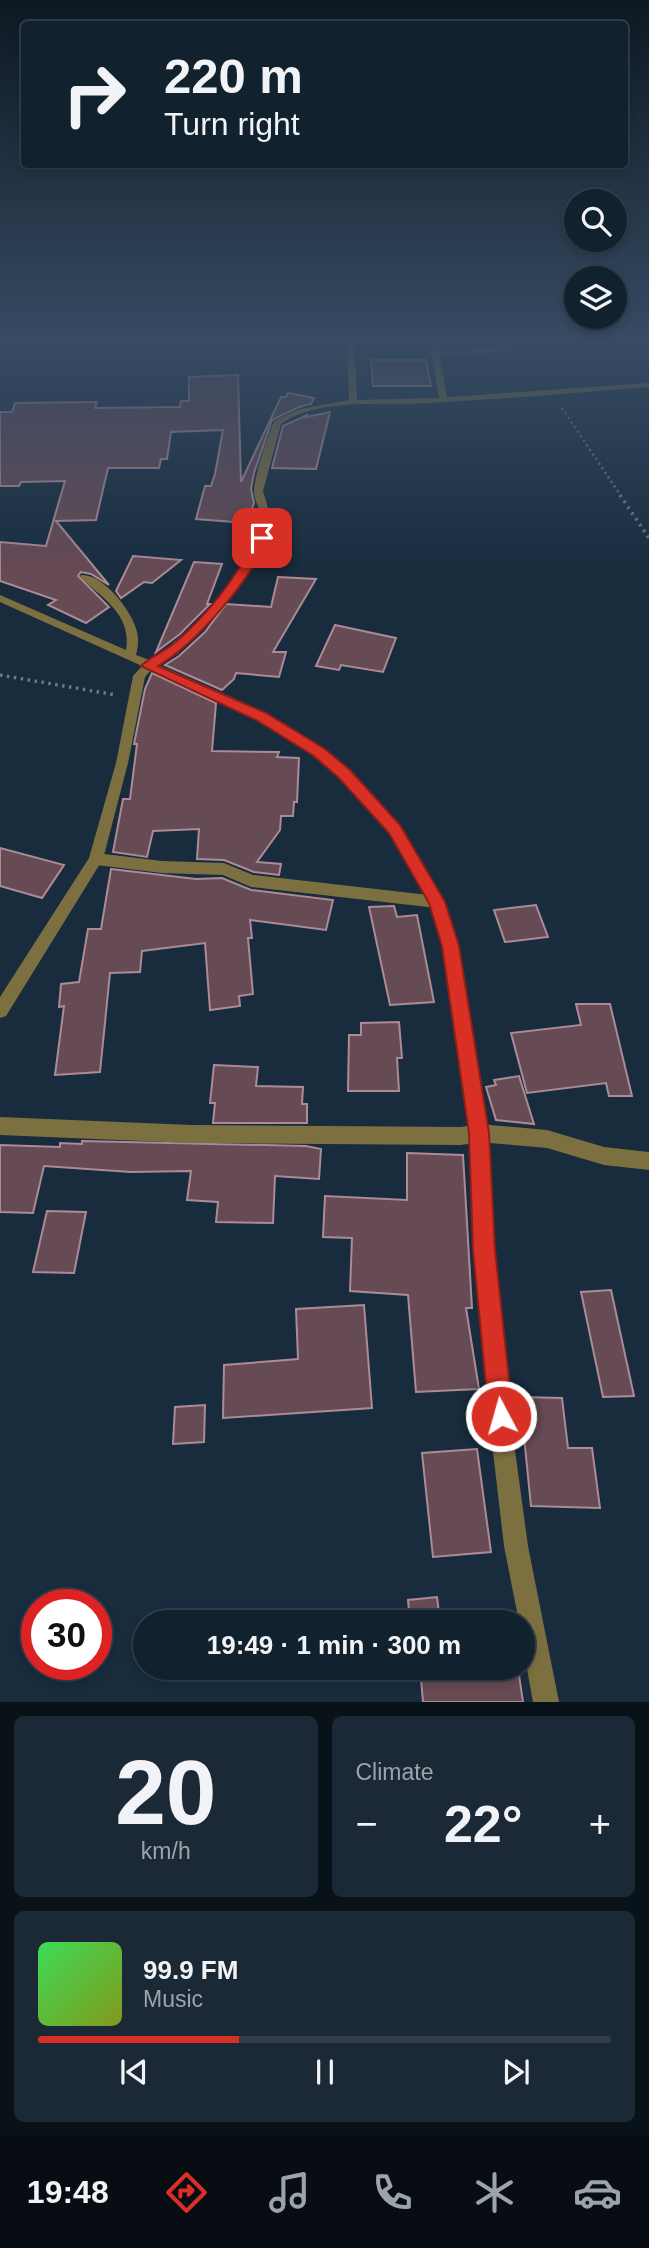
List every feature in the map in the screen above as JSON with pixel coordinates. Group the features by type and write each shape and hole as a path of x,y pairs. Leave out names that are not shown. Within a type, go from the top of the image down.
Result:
{"street":[{"path":"0,1011 96,859 122,764 139,676 148,666 173,651 199,628 256,554 267,522 258,491 277,423 282,418"},
{"path":"85,577 105,588 132,628 135,644 130,658"},
{"path":"0,598 261,716 320,753 344,774 395,829 437,902 450,946 479,1133 484,1250 503,1443 516,1546 546,1702"},
{"path":"96,859 162,867 224,869 251,881 437,902"},
{"path":"0,1126 191,1134 461,1136 479,1133 547,1139 604,1156 649,1161"}],"path":[{"path":"569,418 649,538"},
{"path":"0,675 134,697"}],"building":[{"path":"0,418 239,418 241,482 271,418 275,418 272,420 254,473 251,489 254,503 247,523 196,519 205,486 211,486 215,474 223,430 171,432 167,459 161,459 159,468 108,468 96,520 56,521 109,585 91,574 81,572 78,576 109,607 86,623 48,605 56,600 0,581 0,542 46,546 65,481 21,482 19,486 0,486"},
{"path":"300,418 328,418 316,469 272,468 283,426"},
{"path":"133,556 181,560 152,583 144,582 121,598 116,591"},
{"path":"194,562 222,564 207,604 210,604 180,634 156,652"},
{"path":"278,577 316,579 273,652 286,652 279,677 236,673 234,679 222,690 165,665 205,632 226,604 271,607"},
{"path":"335,625 396,638 383,672 341,665 339,670 316,666"},
{"path":"152,673 216,703 212,751 279,752 277,757 299,758 297,802 294,802 293,816 281,816 280,830 257,862 281,864 279,875 254,872 224,860 197,859 199,829 153,831 147,857 113,852 123,799 130,799 137,744 134,744 145,689"},
{"path":"0,848 64,865 42,898 0,886"},
{"path":"111,869 196,879 222,878 251,890 333,900 326,930 250,920 252,938 248,938 253,994 239,996 240,1006 210,1010 205,943 142,951 140,972 110,973 100,1072 55,1075 64,1006 59,1007 61,984 79,982 88,929 101,929"},
{"path":"536,905 548,937 505,942 494,910"},
{"path":"394,906 397,917 417,915 434,1002 390,1005 369,907"},
{"path":"576,1004 610,1004 632,1096 609,1096 606,1083 527,1093 511,1033 581,1025"},
{"path":"399,1022 402,1058 397,1058 399,1091 348,1091 349,1035 361,1035 361,1023"},
{"path":"214,1065 258,1067 256,1086 303,1087 302,1104 307,1104 307,1123 213,1123 215,1103 210,1103"},
{"path":"519,1076 534,1124 496,1120 486,1087 496,1085 494,1080"},
{"path":"82,1141 306,1146 321,1149 319,1179 275,1176 273,1223 216,1222 218,1202 187,1200 191,1171 131,1172 44,1166 33,1213 0,1212 0,1145 60,1147 60,1143 82,1144"},
{"path":"407,1153 463,1155 472,1308 466,1308 479,1389 416,1392 408,1295 350,1291 352,1238 323,1237 325,1196 407,1200"},
{"path":"47,1211 86,1212 74,1273 33,1272"},
{"path":"611,1290 634,1396 603,1397 581,1292"},
{"path":"364,1305 372,1408 223,1418 224,1365 298,1359 296,1309"},
{"path":"520,1397 562,1398 568,1448 592,1448 600,1508 531,1506"},
{"path":"205,1405 204,1442 173,1444 175,1407"},
{"path":"477,1449 491,1552 433,1557 422,1453"},
{"path":"437,1597 439,1610 409,1610 408,1600"},
{"path":"421,1680 520,1680 523,1702 423,1702"}],"route":[{"path":"262,538 256,554 199,628 173,651 148,666 261,716 320,753 372,802 395,829 437,902 450,946 479,1133 484,1250 501,1416"}]}
